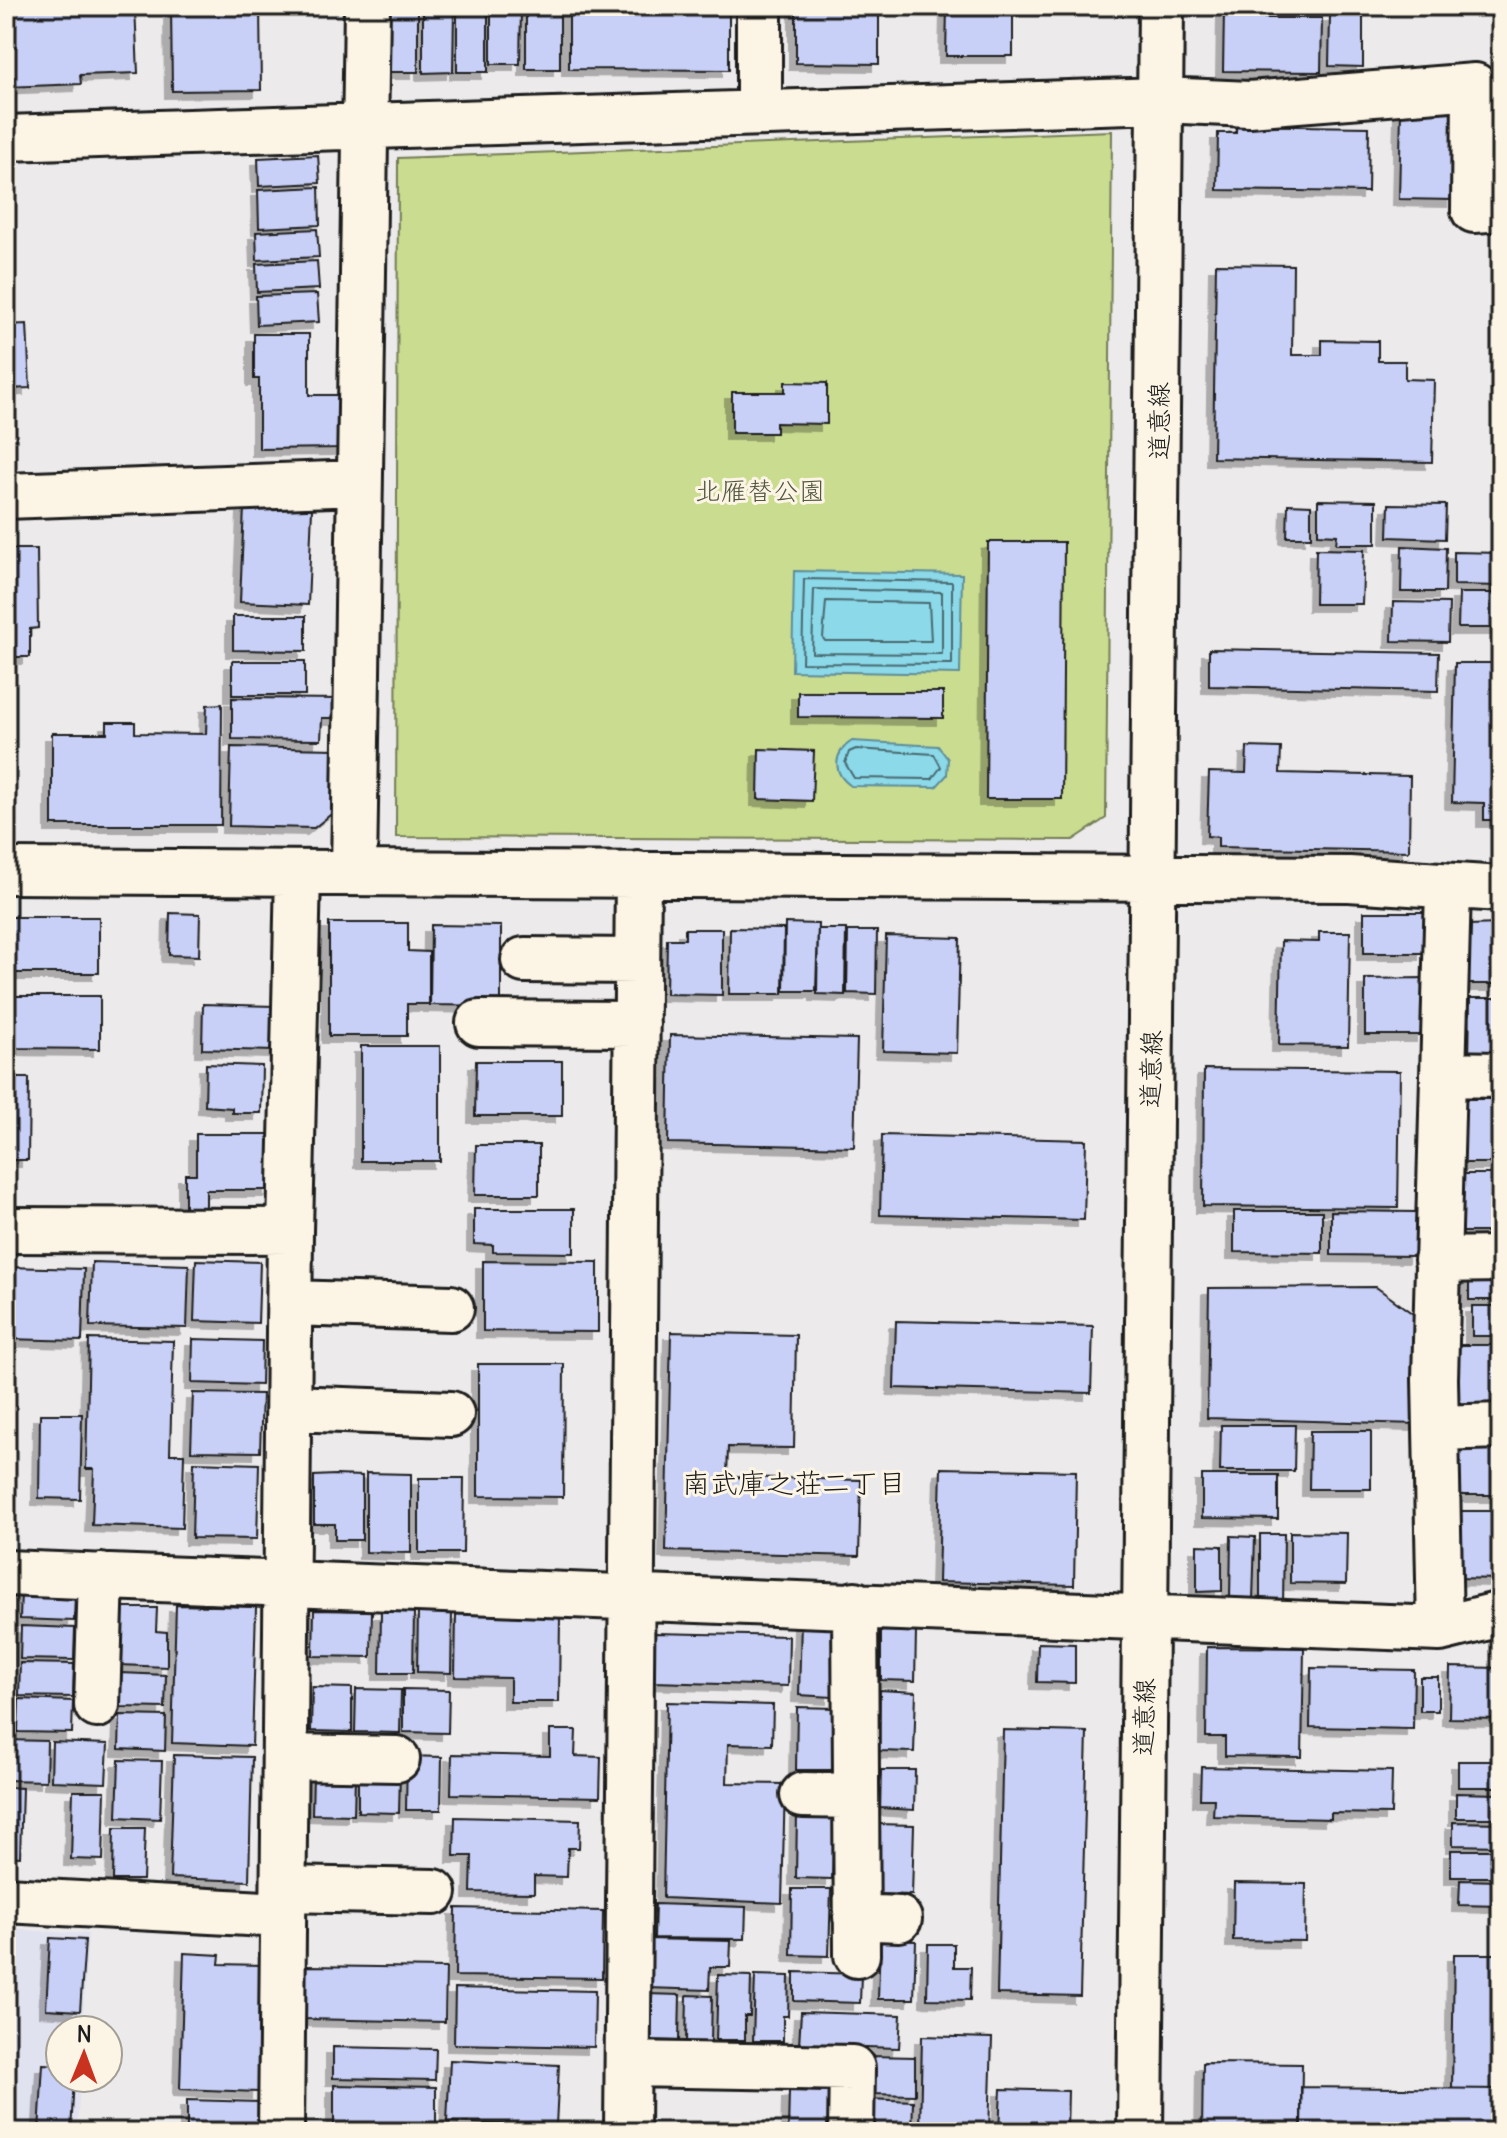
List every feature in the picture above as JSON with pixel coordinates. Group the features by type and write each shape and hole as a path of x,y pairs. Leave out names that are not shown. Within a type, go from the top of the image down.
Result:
{"street":[{"path":"354,873 367,6"},
{"path":"759,6 759,113"},
{"name":"道意線","path":"1140,2132 1161,6"},
{"path":"6,138 1161,100 1249,104 1475,86 1474,210 1501,208"},
{"path":"6,496 359,483"},
{"path":"6,871 1349,879 1448,888 1501,889"},
{"path":"281,2132 289,1584 290,1231 298,873"},
{"path":"627,2132 638,874"},
{"path":"1440,1629 1435,1379 1448,888"},
{"path":"524,960 637,961"},
{"path":"479,1023 637,1024"},
{"path":"1443,1074 1501,1075"},
{"path":"6,1230 290,1231"},
{"path":"1437,1260 1501,1259"},
{"path":"290,1303 451,1308"},
{"path":"290,1408 451,1414"},
{"path":"1438,1428 1501,1426"},
{"path":"6,1573 1145,1614 1440,1629 1501,1614"},
{"path":"97,1705 101,1576"},
{"path":"855,1604 856,1796 871,1931"},
{"path":"286,1757 397,1759"},
{"path":"803,1795 856,1796"},
{"path":"6,1900 284,1902 434,1892"},
{"path":"628,2064 852,2068 851,2132"}],"shaded area":[{"path":"6,1929 88,1934 83,2014 44,2014 44,2094 79,2094 77,2132 6,2132"}],"green space":[{"name":"北雁替公園","path":"1112,131 1106,818 1073,840 396,837 398,158"}],"water":[{"path":"794,571 962,574 960,674 792,671"},
{"path":"852,741 938,746 948,759 947,775 936,787 851,786 840,775 837,763 841,751"}],"building":[{"path":"6,6 135,6 138,73 80,75 81,84 6,87"},
{"path":"171,6 260,6 261,90 172,91"},
{"path":"796,6 879,6 879,64 796,63"},
{"path":"947,6 978,6 978,14 1013,14 1013,56 946,56"},
{"path":"569,7 729,8 729,70 569,69"},
{"path":"526,8 560,8 560,69 526,69"},
{"path":"388,9 418,9 418,72 387,72"},
{"path":"423,9 454,10 453,72 423,73"},
{"path":"457,9 488,9 488,72 457,72"},
{"path":"491,9 521,9 520,64 491,64"},
{"path":"1224,10 1265,10 1265,18 1322,18 1321,72 1223,71"},
{"path":"1330,15 1363,15 1363,67 1329,66"},
{"path":"1401,111 1455,112 1454,200 1399,199"},
{"path":"1236,125 1369,127 1368,192 1217,190 1218,133 1236,133"},
{"path":"318,155 320,183 259,186 258,158"},
{"path":"319,187 320,225 259,228 258,190"},
{"path":"317,229 319,257 257,260 256,232"},
{"path":"317,261 319,289 257,292 256,264"},
{"path":"1216,264 1293,265 1292,355 1322,355 1322,340 1378,341 1378,361 1405,361 1405,379 1434,380 1432,462 1213,458"},
{"path":"317,294 319,322 257,325 256,296"},
{"path":"27,324 30,388 6,389 6,325"},
{"path":"254,334 309,334 309,395 341,395 342,448 259,449 259,379 254,379"},
{"path":"785,382 827,383 827,424 776,423 776,433 732,433 732,392 785,392"},
{"path":"1318,500 1376,501 1376,544 1336,544 1337,535 1318,534"},
{"path":"1288,504 1311,505 1311,537 1287,537"},
{"path":"1389,504 1446,505 1445,539 1388,537"},
{"path":"244,507 312,509 308,605 240,602"},
{"path":"988,542 1064,542 1062,799 986,799"},
{"path":"1402,546 1446,548 1445,592 1401,592"},
{"path":"6,549 37,549 38,628 30,629 30,657 6,657"},
{"path":"1316,549 1364,550 1362,604 1315,604"},
{"path":"1454,552 1501,553 1501,586 1454,585"},
{"path":"1459,593 1501,593 1501,628 1458,628"},
{"path":"1393,602 1449,603 1448,642 1392,641"},
{"path":"233,616 306,616 306,651 233,650"},
{"path":"1209,649 1439,653 1438,691 1209,686"},
{"path":"232,661 305,661 305,695 232,695"},
{"path":"1455,663 1500,663 1497,820 1484,820 1484,803 1452,802"},
{"path":"798,692 943,692 943,718 798,717"},
{"path":"232,698 340,699 339,718 322,718 321,740 232,739"},
{"path":"222,704 221,825 52,825 52,733 107,733 107,722 135,722 135,733 206,734 207,705"},
{"path":"231,747 336,749 335,811 314,828 229,826"},
{"path":"1247,747 1281,748 1280,773 1410,776 1409,851 1218,847 1218,837 1207,836 1209,772 1246,773"},
{"path":"759,749 814,751 812,801 758,799"},
{"path":"1364,912 1425,912 1425,953 1364,953"},
{"path":"170,913 200,914 199,956 169,955"},
{"path":"6,917 99,917 99,973 6,973"},
{"path":"329,923 408,923 408,951 429,952 429,1004 407,1004 407,1036 329,1036"},
{"path":"785,923 818,924 816,991 784,991"},
{"path":"1499,924 1499,984 1467,984 1468,925"},
{"path":"431,925 501,926 501,1006 430,1005"},
{"path":"730,928 784,929 783,994 729,994"},
{"path":"685,929 722,929 722,995 666,994 667,939 685,939"},
{"path":"818,929 846,929 845,995 817,994"},
{"path":"848,931 877,931 876,994 847,993"},
{"path":"1319,932 1350,932 1348,1046 1279,1045 1281,941 1319,942"},
{"path":"886,936 960,938 957,1053 883,1051"},
{"path":"1423,978 1423,1035 1365,1035 1365,979"},
{"path":"6,996 100,996 100,1049 6,1048"},
{"path":"1470,998 1499,998 1498,1066 1469,1065"},
{"path":"203,1004 275,1006 275,1051 202,1049"},
{"path":"670,1035 857,1039 854,1147 668,1143"},
{"path":"361,1046 440,1046 440,1161 361,1161"},
{"path":"476,1061 562,1061 562,1116 475,1116"},
{"path":"206,1064 262,1066 261,1113 232,1113 232,1108 205,1106"},
{"path":"1204,1069 1400,1071 1398,1208 1203,1206"},
{"path":"6,1078 29,1078 28,1160 6,1160"},
{"path":"1462,1099 1501,1099 1501,1163 1462,1163"},
{"path":"196,1134 270,1134 270,1190 206,1190 206,1208 185,1207 185,1174 196,1174"},
{"path":"882,1135 1086,1140 1084,1220 880,1215"},
{"path":"476,1145 539,1145 539,1195 475,1195"},
{"path":"1457,1174 1501,1174 1501,1232 1458,1232"},
{"path":"474,1209 574,1209 574,1253 493,1252 493,1245 474,1244"},
{"path":"1234,1211 1322,1211 1322,1253 1234,1252"},
{"path":"1331,1211 1416,1212 1415,1256 1331,1255"},
{"path":"196,1260 260,1262 258,1323 194,1321"},
{"path":"483,1261 598,1262 598,1332 483,1331"},
{"path":"92,1262 189,1265 187,1328 90,1326"},
{"path":"6,1267 84,1269 82,1341 6,1339"},
{"path":"1469,1270 1501,1271 1501,1300 1469,1300"},
{"path":"1376,1287 1420,1319 1417,1424 1207,1418 1209,1288"},
{"path":"1472,1306 1501,1306 1501,1336 1472,1336"},
{"path":"896,1321 1093,1326 1091,1393 894,1388"},
{"path":"671,1332 796,1335 794,1448 728,1447 727,1477 861,1480 859,1556 666,1551"},
{"path":"89,1339 173,1341 170,1454 184,1454 182,1528 92,1525 94,1469 86,1469"},
{"path":"193,1339 262,1341 261,1385 192,1383"},
{"path":"1456,1345 1501,1345 1501,1409 1455,1409"},
{"path":"478,1364 564,1364 563,1497 478,1496"},
{"path":"193,1393 262,1394 260,1452 191,1451"},
{"path":"40,1414 82,1414 80,1499 39,1498"},
{"path":"1221,1425 1295,1425 1294,1471 1220,1471"},
{"path":"1310,1431 1371,1431 1371,1489 1309,1489"},
{"path":"1452,1438 1501,1439 1501,1495 1452,1495"},
{"path":"194,1462 259,1464 257,1539 192,1538"},
{"path":"941,1468 1076,1471 1074,1585 938,1582"},
{"path":"366,1473 411,1474 411,1553 366,1552"},
{"path":"1202,1475 1278,1475 1278,1519 1202,1518"},
{"path":"314,1476 362,1476 362,1540 335,1540 335,1524 314,1524"},
{"path":"419,1478 464,1478 463,1553 419,1553"},
{"path":"1454,1511 1501,1511 1501,1579 1454,1578"},
{"path":"1290,1532 1347,1533 1346,1584 1290,1583"},
{"path":"1260,1534 1284,1534 1283,1606 1260,1605"},
{"path":"1231,1536 1255,1537 1253,1600 1230,1600"},
{"path":"1197,1545 1222,1546 1222,1591 1197,1592"},
{"path":"21,1592 75,1594 74,1621 20,1619"},
{"path":"176,1605 256,1607 252,1746 172,1743"},
{"path":"122,1608 157,1608 156,1631 167,1632 167,1667 120,1665"},
{"path":"314,1610 372,1611 371,1657 313,1656"},
{"path":"418,1611 452,1612 451,1673 417,1672"},
{"path":"381,1612 414,1612 413,1673 380,1673"},
{"path":"456,1614 560,1615 559,1702 510,1702 510,1678 455,1677"},
{"path":"801,1621 835,1622 833,1697 799,1695"},
{"path":"21,1626 75,1628 74,1660 20,1659"},
{"path":"881,1631 916,1632 915,1681 881,1680"},
{"path":"654,1633 789,1636 788,1686 653,1682"},
{"path":"1038,1643 1075,1644 1075,1683 1037,1682"},
{"path":"1207,1647 1304,1648 1302,1757 1225,1756 1225,1737 1206,1737"},
{"path":"20,1663 74,1664 73,1697 19,1696"},
{"path":"1450,1667 1501,1668 1501,1719 1449,1718"},
{"path":"1311,1668 1414,1670 1413,1729 1310,1727"},
{"path":"121,1673 166,1675 165,1708 120,1707"},
{"path":"1420,1677 1438,1677 1438,1711 1420,1711"},
{"path":"312,1687 352,1688 352,1732 311,1731"},
{"path":"356,1689 401,1690 400,1733 355,1732"},
{"path":"403,1689 449,1690 448,1733 403,1732"},
{"path":"880,1690 916,1692 914,1752 879,1751"},
{"path":"19,1699 73,1701 72,1733 18,1732"},
{"path":"667,1702 773,1705 772,1745 728,1744 727,1783 785,1784 782,1903 663,1898"},
{"path":"797,1707 836,1708 834,1770 796,1770"},
{"path":"120,1715 166,1716 165,1751 119,1749"},
{"path":"550,1730 576,1730 575,1756 601,1757 600,1797 451,1794 452,1754 550,1756"},
{"path":"1003,1730 1087,1732 1080,1996 997,1994"},
{"path":"6,1740 47,1741 46,1781 6,1780"},
{"path":"52,1742 108,1744 106,1783 51,1781"},
{"path":"174,1755 252,1757 249,1881 170,1878"},
{"path":"407,1756 442,1757 441,1810 406,1810"},
{"path":"119,1760 162,1761 160,1819 117,1817"},
{"path":"1458,1761 1501,1761 1501,1787 1458,1787"},
{"path":"1201,1767 1392,1771 1391,1814 1331,1813 1331,1819 1213,1816 1214,1799 1200,1799"},
{"path":"881,1770 915,1770 914,1810 880,1808"},
{"path":"358,1773 400,1773 399,1813 358,1812"},
{"path":"313,1774 355,1775 354,1815 312,1814"},
{"path":"6,1787 22,1788 20,1857 6,1856"},
{"path":"73,1791 105,1791 103,1860 71,1859"},
{"path":"1456,1793 1500,1794 1500,1818 1456,1818"},
{"path":"797,1812 834,1813 832,1879 796,1878"},
{"path":"455,1817 580,1820 579,1848 568,1848 567,1877 534,1876 534,1893 471,1892 472,1856 454,1856"},
{"path":"1453,1822 1501,1823 1501,1846 1453,1845"},
{"path":"877,1824 914,1825 912,1895 876,1894"},
{"path":"114,1828 145,1828 143,1880 113,1880"},
{"path":"1451,1850 1496,1850 1495,1877 1451,1877"},
{"path":"1460,1880 1501,1881 1501,1906 1459,1905"},
{"path":"1234,1883 1306,1884 1305,1941 1233,1940"},
{"path":"792,1889 831,1889 829,1956 791,1955"},
{"path":"655,1904 746,1907 745,1939 654,1938"},
{"path":"456,1908 603,1911 602,1978 455,1976"},
{"path":"50,1938 85,1940 80,2011 46,2009"},
{"path":"648,1939 731,1941 730,1967 710,1967 709,1990 647,1988"},
{"path":"880,1940 916,1941 914,1999 878,1999"},
{"path":"928,1944 954,1944 954,1967 971,1967 970,2000 927,1999"},
{"path":"184,1953 220,1955 219,1964 262,1965 258,2092 180,2089"},
{"path":"1454,1954 1501,1954 1501,2089 1452,2089"},
{"path":"306,1966 446,1968 445,2022 305,2019"},
{"path":"794,1972 861,1974 860,2003 794,2001"},
{"path":"718,1975 751,1976 750,2016 745,2016 745,2040 716,2040"},
{"path":"755,1975 789,1976 788,2016 783,2016 783,2041 753,2041"},
{"path":"455,1988 595,1991 594,2047 454,2044"},
{"path":"648,1994 680,1995 679,2041 647,2040"},
{"path":"687,1995 712,1996 711,2042 686,2042"},
{"path":"801,2012 901,2015 899,2048 799,2045"},
{"path":"922,2036 992,2038 989,2132 920,2132"},
{"path":"333,2047 436,2049 435,2080 333,2078"},
{"path":"870,2056 915,2057 915,2095 869,2094"},
{"path":"450,2060 559,2065 556,2126 447,2122"},
{"path":"1203,2063 1302,2064 1301,2132 1202,2132"},
{"path":"44,2064 44,2094 73,2094 71,2132 39,2132"},
{"path":"334,2085 436,2087 436,2132 334,2132"},
{"path":"1301,2087 1501,2089 1501,2132 1301,2132"},
{"path":"1001,2089 1068,2091 1067,2132 999,2132"},
{"path":"789,2091 832,2092 832,2132 788,2132"},
{"path":"868,2099 913,2101 912,2132 867,2132"},
{"path":"187,2100 259,2102 259,2131 187,2129"}],"district":[{"name":"南武庫之荘二丁目","path":"794,1483"}]}
